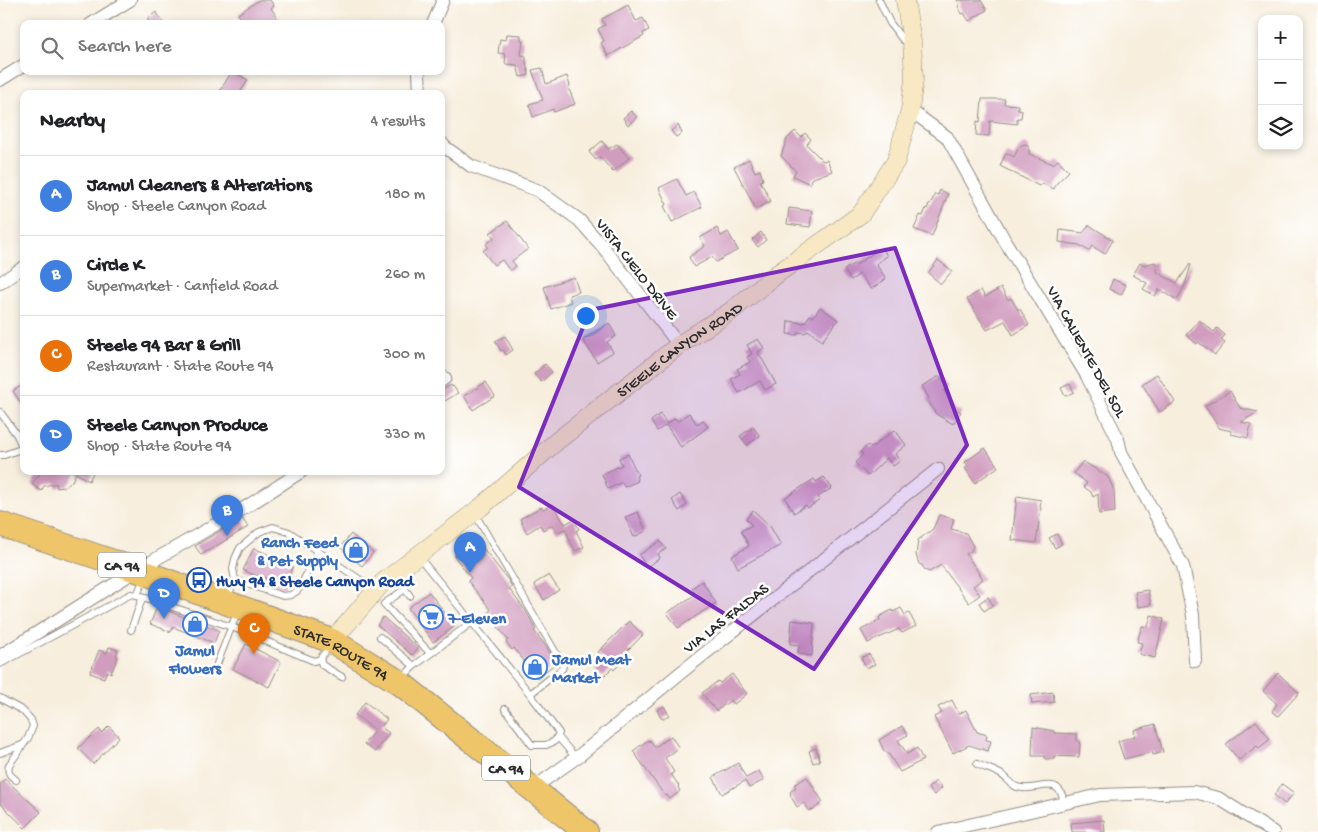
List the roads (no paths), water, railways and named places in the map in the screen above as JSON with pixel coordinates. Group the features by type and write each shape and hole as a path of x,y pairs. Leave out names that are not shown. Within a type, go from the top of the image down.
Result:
{"highway":[{"name":"STATE ROUTE 94","path":"0,524 141,584 232,612 326,650 406,674 532,789 586,832"}],"street":[{"path":"97,20 129,0"},
{"path":"435,20 443,0"},
{"name":"STEELE CANYON ROAD","path":"326,650 383,582 474,513 557,441 678,345 731,311 777,274 860,214 896,161 910,110 914,79 912,41 905,0"},
{"path":"0,80 20,68"},
{"path":"419,75 420,90"},
{"name":"VIA CALIENTE DEL SOL","path":"910,110 947,137 1005,241 1086,376 1118,439 1121,452 1183,566 1193,616 1195,661"},
{"name":"VISTA CIELO DRIVE","path":"445,147 471,166 537,190 579,220 603,246 678,345"},
{"path":"0,283 20,270"},
{"name":"VIA LAS FALDAS","path":"532,789 576,758 679,674 938,470"},
{"path":"0,656 141,584 246,507 296,475"},
{"path":"938,832 1100,795 1194,792 1218,798 1273,832"}],"lane":[{"path":"879,0 890,22 903,40 912,41"},
{"path":"0,412 20,442"},
{"path":"0,454 4,455 20,449"},
{"path":"474,513 562,661 562,669 530,694"},
{"path":"215,669 232,612 235,580 232,569 234,560 240,548 259,532 273,527 289,532 376,591"},
{"path":"235,580 283,596 291,595 301,585 318,552"},
{"path":"418,556 530,694 558,733 558,737 576,758"},
{"path":"131,630 141,584"},
{"path":"0,664 131,594 141,584"},
{"path":"410,596 405,588 384,604 430,653"},
{"path":"380,637 406,674 430,653 472,622"},
{"path":"326,650 322,665 342,677"},
{"path":"0,698 23,710 33,726 28,738 9,765 8,774 16,780"},
{"path":"505,709 532,745 546,745 555,741 558,737"},
{"path":"0,753 23,745"},
{"path":"977,764 1002,775 1015,786 1024,789 1050,785 1056,787 1062,793 1064,803"}],"place":[{"name":"Circle K","path":"227,536"},
{"name":"Ranch Feed & Pet Supply","path":"356,550"},
{"name":"Jamul Cleaners & Alterations","path":"470,573"},
{"name":"Hwy 94 & Steele Canyon Road","path":"199,580"},
{"name":"7-Eleven","path":"431,617"},
{"name":"Steele Canyon Produce","path":"164,619"},
{"name":"Jamul Flowers","path":"195,624"},
{"name":"Steele 94 Bar & Grill","path":"254,654"},
{"name":"Jamul Meat Market","path":"535,667"}]}
